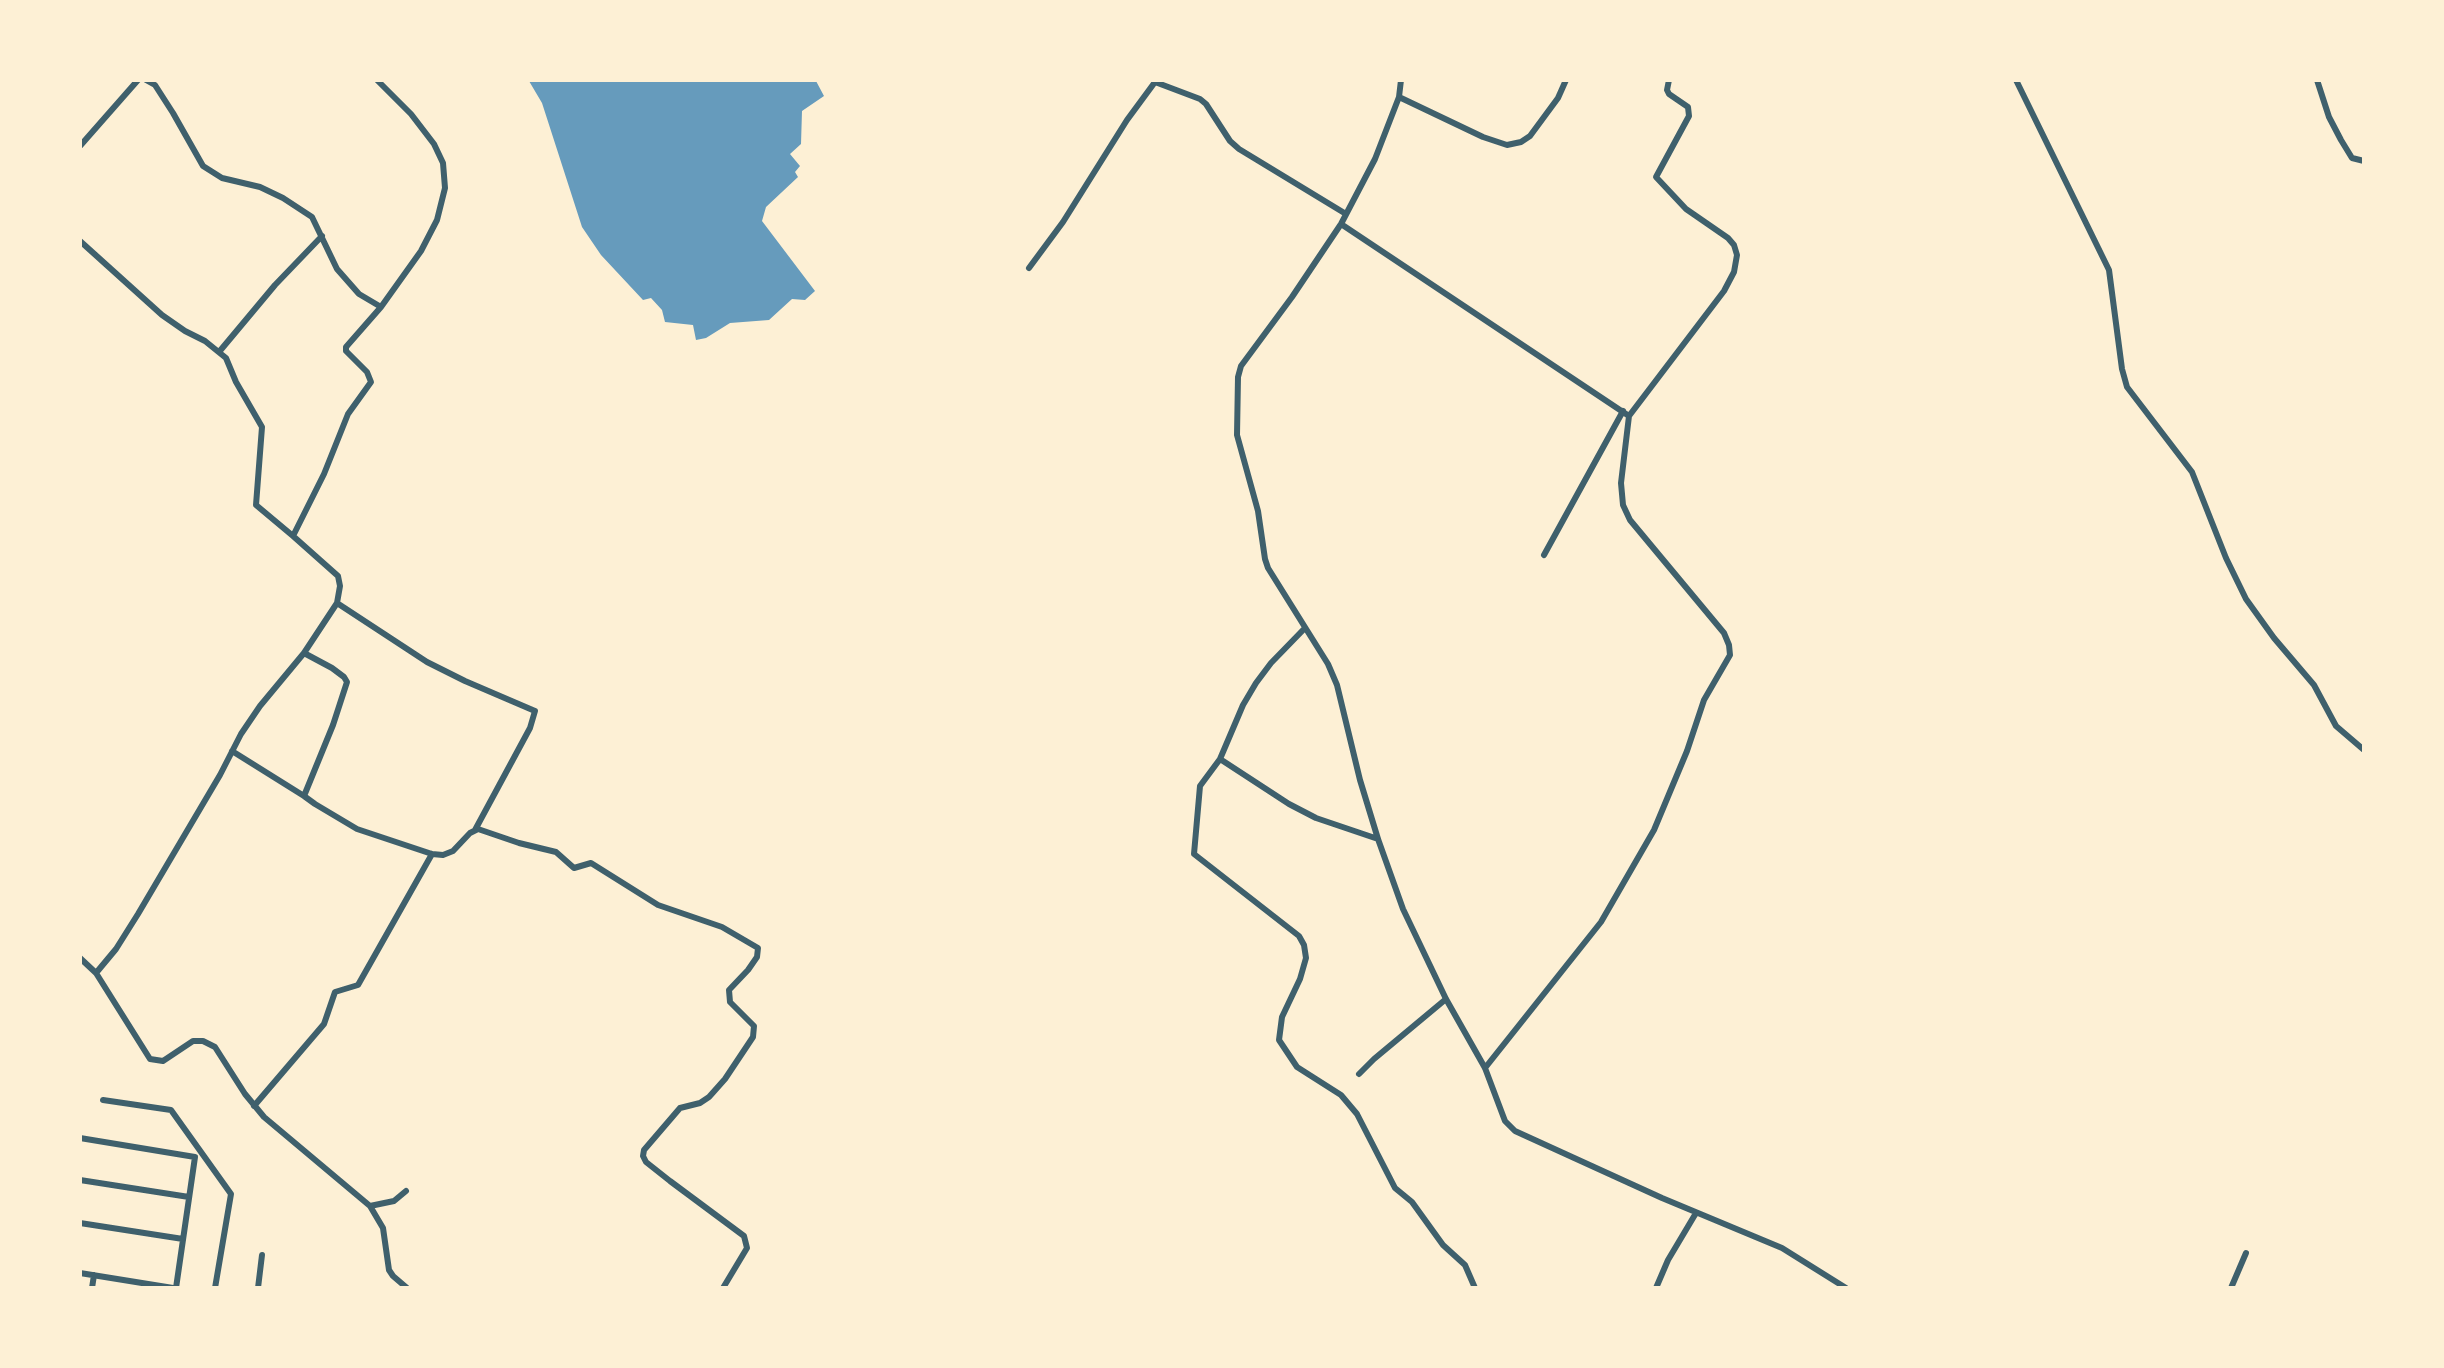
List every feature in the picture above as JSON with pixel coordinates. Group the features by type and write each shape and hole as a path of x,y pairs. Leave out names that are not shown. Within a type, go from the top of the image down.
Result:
{"street":[{"path":"80,146 138,80"},
{"path":"146,80 155,85 203,166 222,178 260,187 284,198 312,217 337,269 365,299 381,307"},
{"path":"293,536 324,474 348,414 371,382 367,372 346,351 346,347 381,307 421,251 437,220 445,188 440,154 434,144 411,114 377,80"},
{"path":"1402,80 1399,97 1375,159 1341,224 1241,366 1238,377 1237,435 1258,511 1265,559 1328,664 1337,685 1360,780 1403,909 1446,999 1485,1068 1505,1121 1515,1131 1696,1213 1782,1248 1846,1287"},
{"path":"1399,97 1483,137 1507,145 1521,142 1530,136 1558,98 1566,80"},
{"path":"1545,555 1626,413 1724,291 1734,272 1737,255 1734,245 1686,209 1656,177 1689,116 1688,107 1669,94 1669,80"},
{"path":"2017,80 2109,270 2119,330 2122,369 2127,387 2192,472 2226,558 2246,600 2314,685 2336,726 2364,750"},
{"path":"2317,80 2329,117 2341,140 2352,158 2364,161"},
{"path":"1029,268 1063,222 1154,81 1199,99 1206,104 1230,141 1239,149 1346,214"},
{"path":"1341,224 1626,413"},
{"path":"219,352 275,285 322,236"},
{"path":"80,241 162,315 226,359 262,427 256,505 338,576 340,586 337,603 304,653 260,706 138,914 116,949 96,972"},
{"path":"1485,1068 1607,911 1658,821 1687,751 1704,700 1730,655 1724,633 1630,520 1623,505 1621,483 1626,413"},
{"path":"232,751 357,829 432,854 443,855 453,851 475,830 530,728 535,711 427,662 337,603"},
{"path":"1305,628 1271,663 1256,683 1242,705 1220,759 1200,786 1195,854 1299,936 1306,958 1300,979 1282,1017 1279,1040 1297,1067 1341,1095 1357,1114 1395,1188 1412,1202 1443,1245 1465,1265 1475,1287"},
{"path":"304,653 332,668 347,682 304,796"},
{"path":"1220,759 1289,804 1316,818 1378,839"},
{"path":"475,830 556,852 574,868 591,863 659,905 722,927 758,947 757,957 729,990 730,1002 754,1026 753,1037 725,1079 709,1097 700,1103 680,1108 644,1150 643,1156 646,1162 744,1236 747,1248 723,1287"},
{"path":"254,1106 324,1024 335,992 358,985 432,854"},
{"path":"80,958 96,972 150,1059 163,1061 193,1041 210,1044 219,1052 254,1106 275,1127 370,1206 383,1228 391,1273 407,1287"},
{"path":"1359,1074 1446,999"},
{"path":"103,1100 171,1110 231,1194 215,1287"},
{"path":"80,1138 195,1157 174,1287 135,1285 80,1273"},
{"path":"80,1180 189,1197"},
{"path":"370,1206 394,1201 405,1191"},
{"path":"1656,1287 1668,1260 1696,1213"},
{"path":"80,1223 183,1239"},
{"path":"2231,1287 2246,1253"},
{"path":"258,1287 262,1255"},
{"path":"92,1287 93,1275"}],"water":[{"path":"529,81 816,81 824,96 802,111 801,144 790,154 800,166 795,172 798,177 766,207 762,221 815,291 805,300 792,299 769,320 730,323 706,338 696,340 693,325 665,322 662,310 651,298 643,300 601,255 582,227 542,103"}]}
